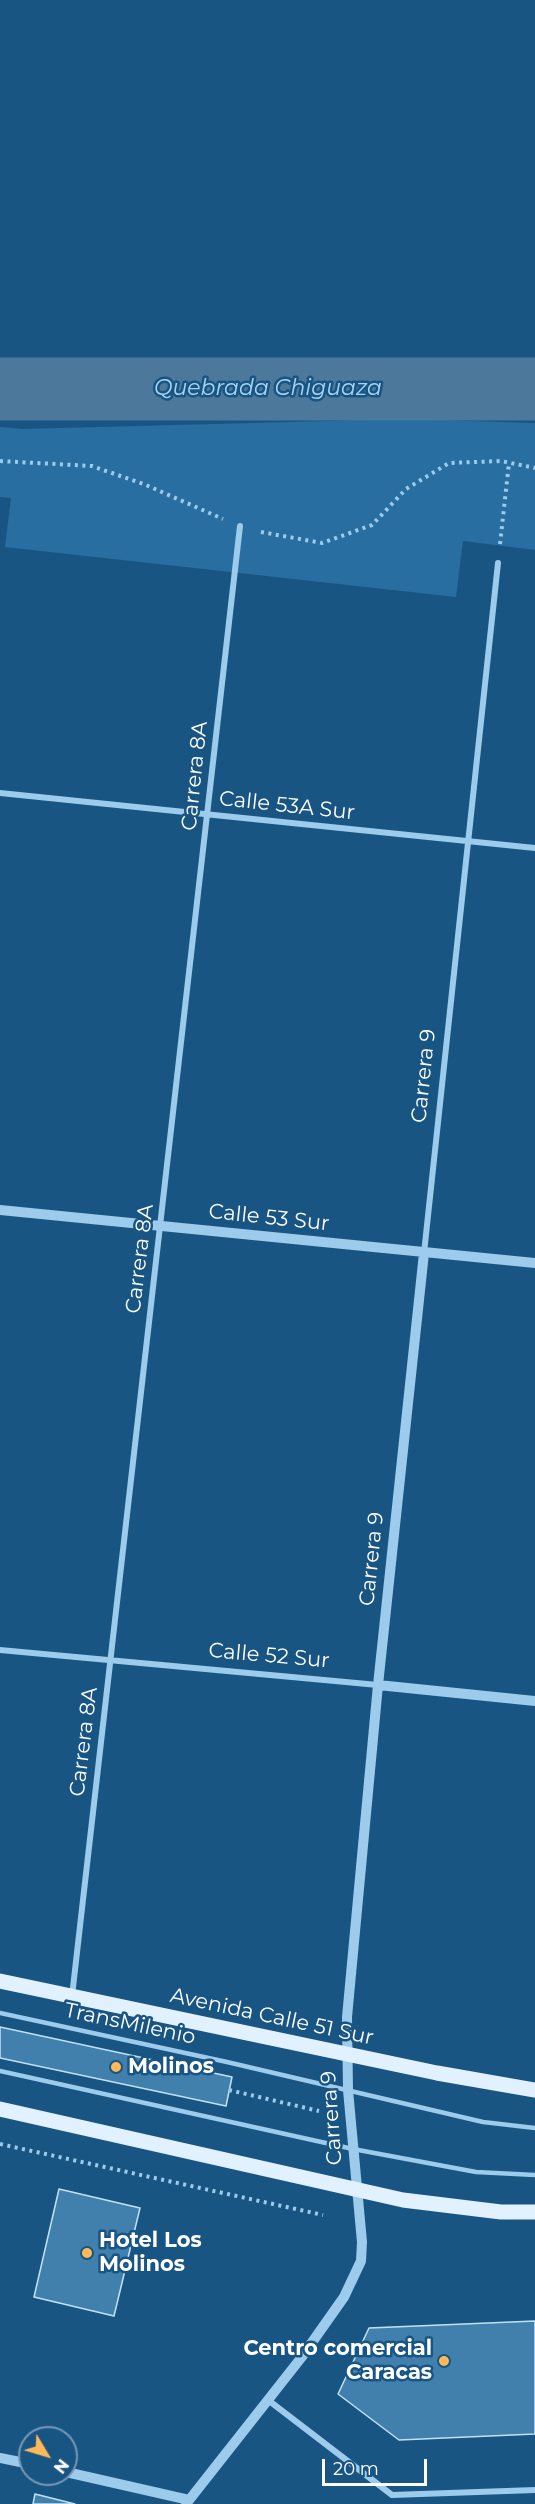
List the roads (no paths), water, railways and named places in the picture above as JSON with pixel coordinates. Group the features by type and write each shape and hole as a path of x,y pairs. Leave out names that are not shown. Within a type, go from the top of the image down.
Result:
{"main road":[{"name":"Avenida Calle 51 Sur","path":"0,1981 347,2054 535,2090"},
{"path":"0,2109 357,2189 448,2206 501,2212 535,2212"}],"street":[{"name":"Carrera 8A","path":"72,1996 240,526"},
{"name":"Carrera 9","path":"188,2502 301,2358 344,2297 360,2261 362,2241 348,2090 347,2017 378,1685 498,563"},
{"name":"Calle 53A Sur","path":"0,793 535,848"},
{"name":"Calle 53 Sur","path":"0,1210 535,1263"},
{"name":"Calle 52 Sur","path":"0,1650 535,1701"},
{"path":"268,2400 392,2495 535,2490"},
{"path":"0,2457 18,2461"},
{"path":"78,2475 188,2502"}],"lane":[{"name":"TransMilenio","path":"0,2013 483,2122 535,2128"},
{"path":"0,2071 353,2149 476,2172 535,2175"}],"waterway":[{"name":"Quebrada Chiguaza","path":"0,389 535,389"}],"place":[{"name":"Molinos","path":"116,2067"},
{"name":"Hotel Los Molinos","path":"87,2253"},
{"name":"Centro comercial Caracas","path":"444,2361"}]}
